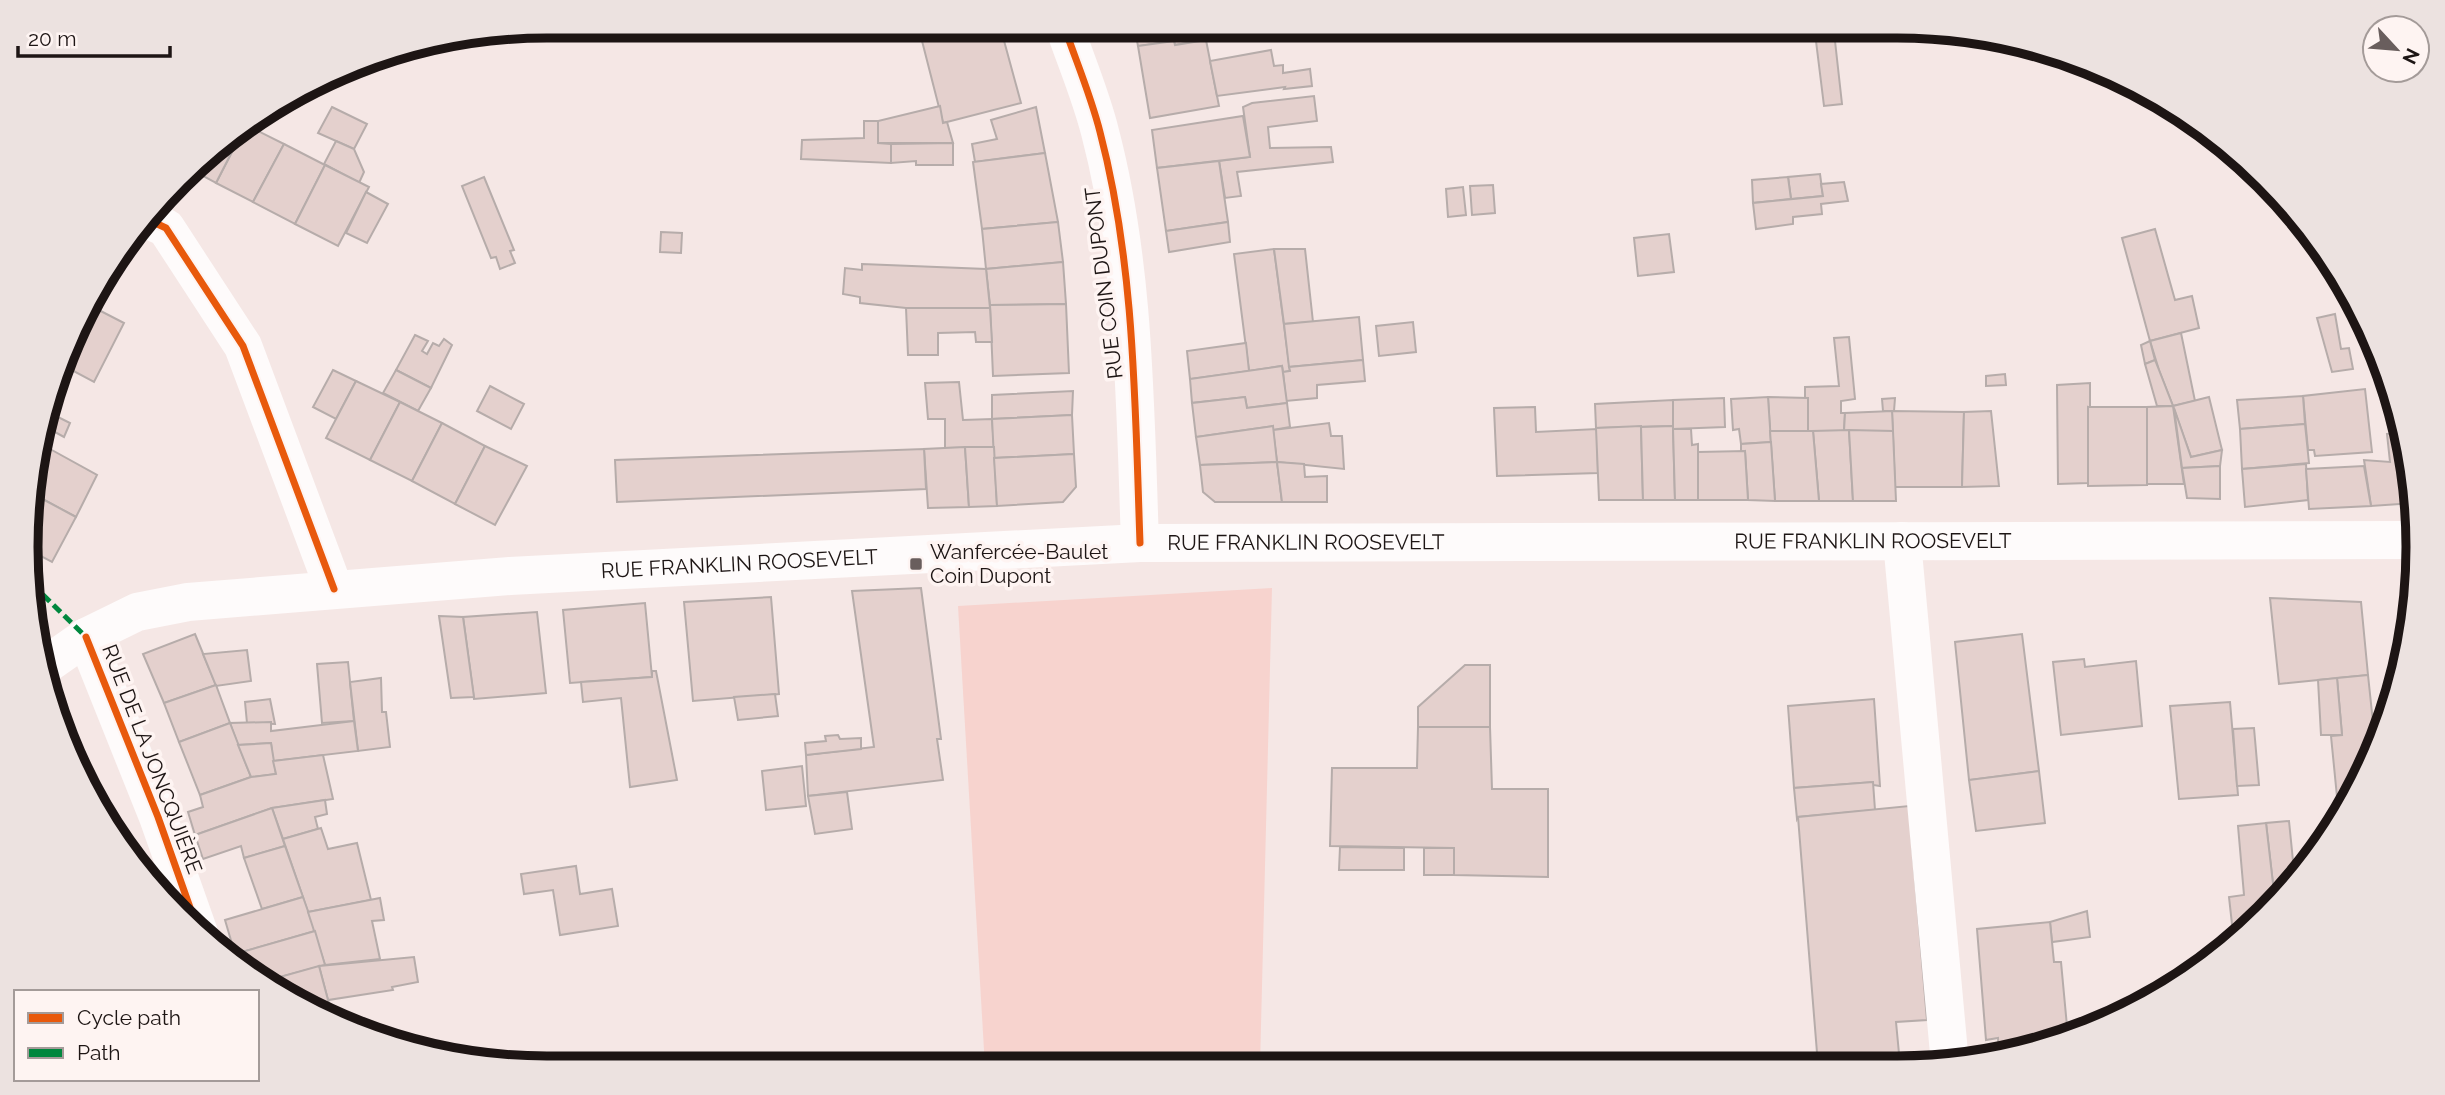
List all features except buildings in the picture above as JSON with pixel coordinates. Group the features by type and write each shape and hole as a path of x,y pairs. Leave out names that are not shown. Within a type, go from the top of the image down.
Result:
{"main road":[{"name":"RUE COIN DUPONT","path":"1068,38 1100,131 1119,222 1132,343 1140,543"},
{"path":"156,223 166,228 243,346 334,589"},
{"name":"RUE FRANKLIN ROOSEVELT","path":"52,661 86,637 137,612 188,602 510,576 1140,543 2406,540"},
{"path":"1902,541 1949,1053"},
{"name":"RUE DE LA JONCQUIÈRE","path":"86,637 158,817 191,910"}],"shaded area":[{"path":"1272,588 1260,1056 984,1056 958,606"}],"marked path":[{"path":"41,593 86,637"}],"cycle path":[{"path":"1068,38 1096,119 1112,182 1120,233 1131,336 1140,543"},
{"path":"156,223 166,228 243,346 334,589"},
{"path":"86,637 158,817 191,910"}],"place":[{"name":"Wanfercée-Baulet Coin Dupont","path":"916,564"}]}
